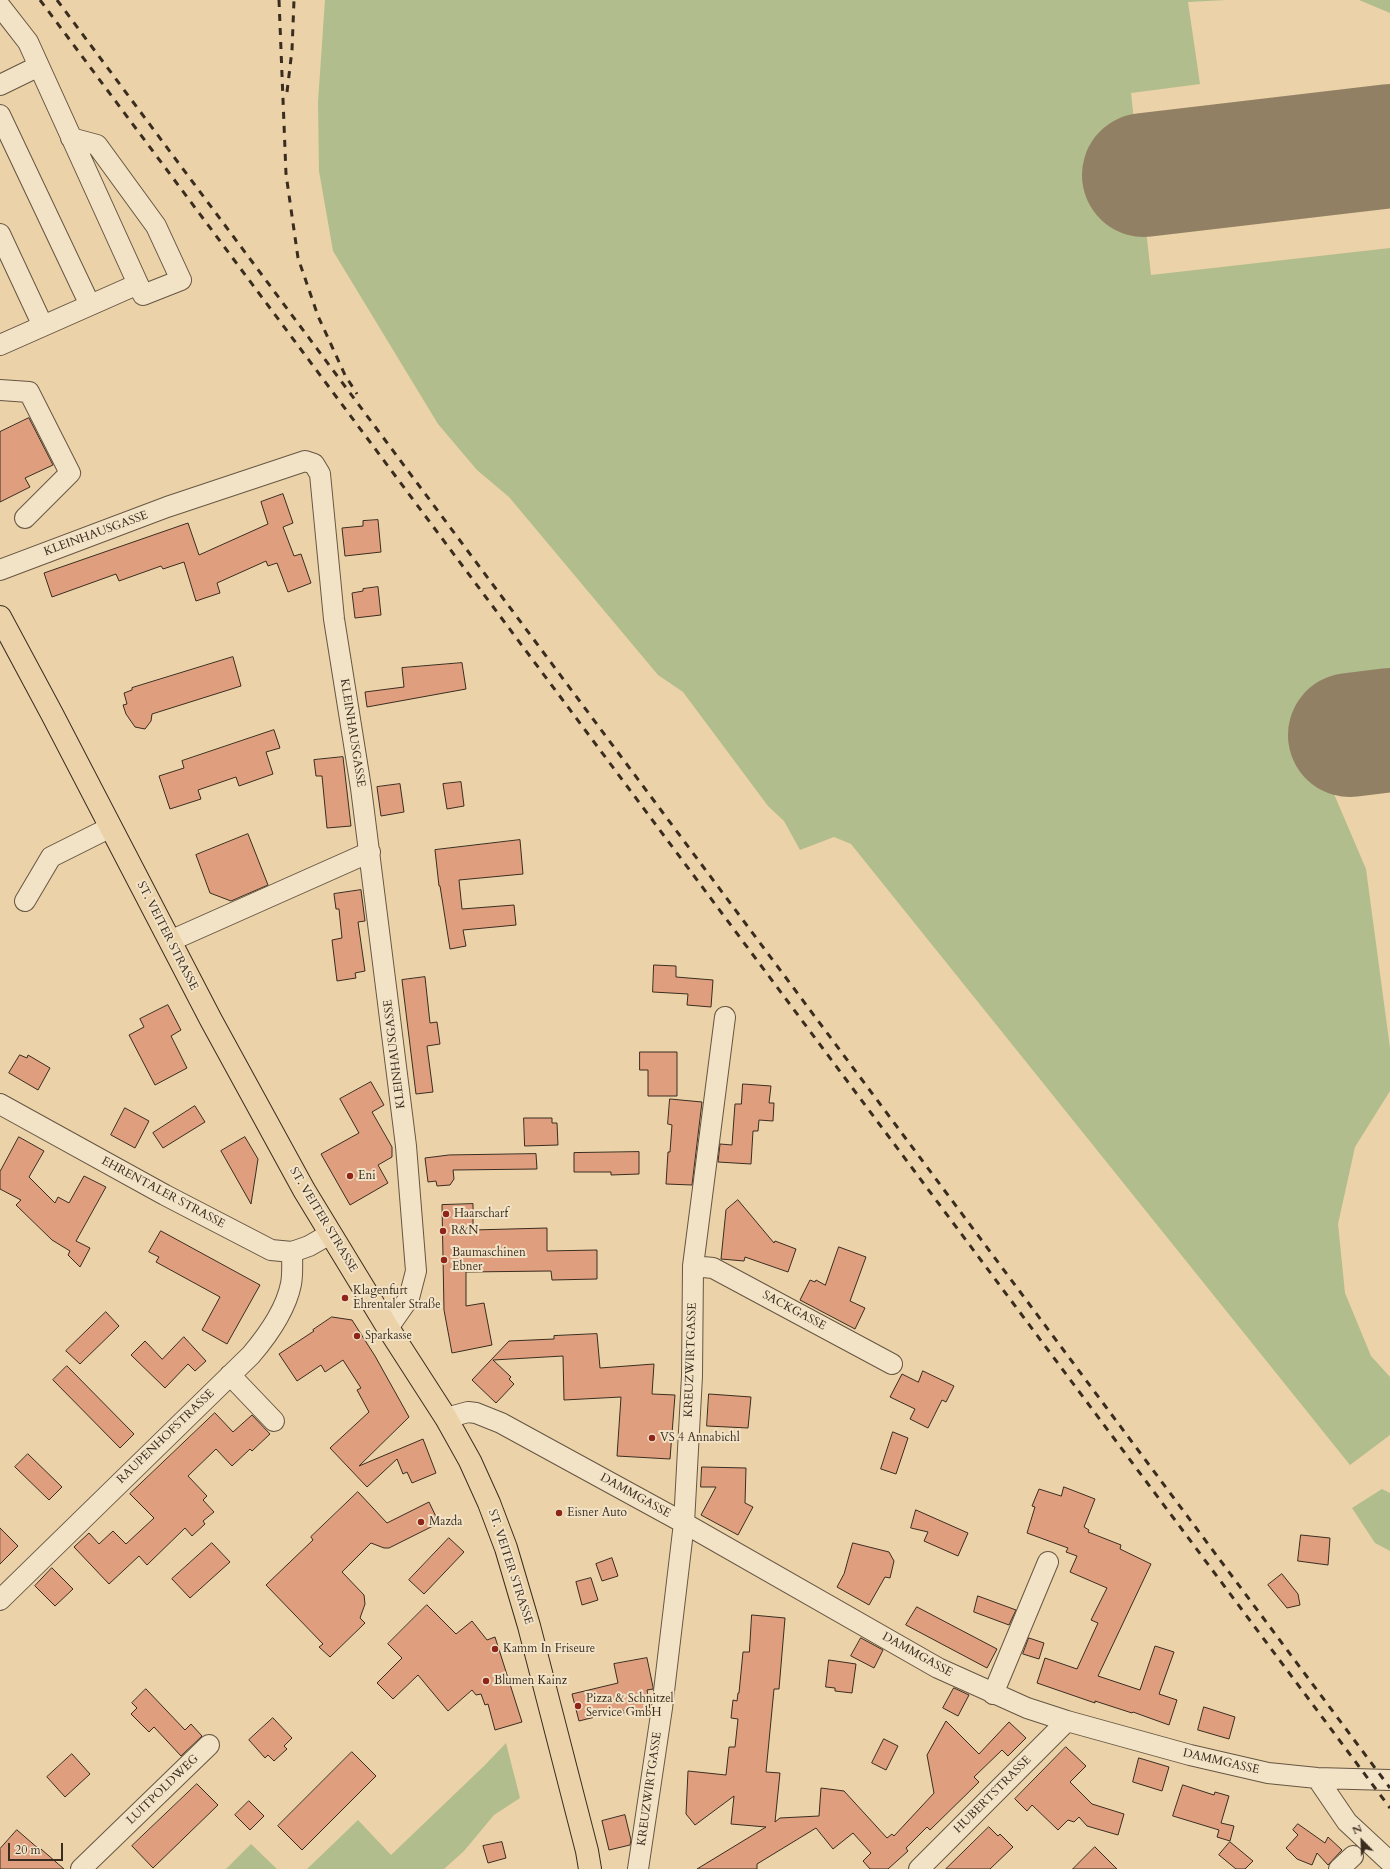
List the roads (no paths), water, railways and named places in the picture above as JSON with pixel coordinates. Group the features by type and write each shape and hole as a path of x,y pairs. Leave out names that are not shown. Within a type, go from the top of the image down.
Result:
{"main road":[{"name":"ST. VEITER STRASSE","path":"0,617 170,941 297,1178 388,1328 446,1418 470,1461 489,1503 506,1548 529,1626 587,1851 590,1869"}],"street":[{"path":"0,6 28,42 71,138 143,295 181,280 156,226 97,145 71,138"},
{"path":"0,85 39,66"},
{"path":"0,115 90,305"},
{"path":"0,234 43,326"},
{"path":"0,345 138,284"},
{"path":"0,390 29,392 70,473 25,518"},
{"name":"KLEINHAUSGASSE","path":"0,570 167,507 305,461 314,464 320,474 334,619 370,852 406,1146 416,1271 409,1298 388,1328"},
{"path":"25,901 51,857 111,827"},
{"path":"170,941 370,852"},
{"name":"KREUZWIRTGASSE","path":"638,1869 662,1708 684,1523 692,1376 693,1266 725,1017"},
{"name":"EHRENTALER STRASSE","path":"4,1112 254,1243 271,1250 292,1252 308,1246 330,1234"},
{"name":"RAUPENHOFSTRASSE","path":"0,1600 230,1375 265,1338 285,1301 291,1284 292,1252"},
{"name":"SACKGASSE","path":"693,1266 713,1268 892,1364"},
{"path":"230,1375 274,1421"},
{"name":"DAMMGASSE","path":"446,1418 468,1412 476,1413 501,1423 684,1523 938,1668 992,1694 1027,1708 1067,1721 1190,1755 1261,1771 1317,1778 1390,1780"},
{"path":"992,1694 1048,1562"},
{"name":"HUBERTSTRASSE","path":"919,1869 1067,1721"},
{"name":"LUITPOLDWEG","path":"82,1869 209,1745"},
{"path":"1317,1778 1347,1822 1390,1862"},
{"path":"1339,1869 1353,1856"}],"railway":[{"path":"40,0 1390,1808"},
{"path":"57,0 1390,1788"},
{"path":"279,0 286,174 298,258 318,316 345,375 357,394"},
{"path":"287,92 292,50 294,0"}],"place":[{"name":"Eni","path":"350,1176"},
{"name":"Haarscharf","path":"446,1214"},
{"name":"R&N","path":"443,1231"},
{"name":"Baumaschinen Ebner","path":"444,1260"},
{"name":"Klagenfurt Ehrentaler Straße","path":"345,1298"},
{"name":"Sparkasse","path":"357,1336"},
{"name":"VS 4 Annabichl","path":"652,1438"},
{"name":"Eisner Auto","path":"559,1513"},
{"name":"Mazda","path":"421,1522"},
{"name":"Kamm In Friseure","path":"495,1649"},
{"name":"Blumen Kainz","path":"486,1681"},
{"name":"Pizza & Schnitzel Service GmbH","path":"578,1706"}]}
